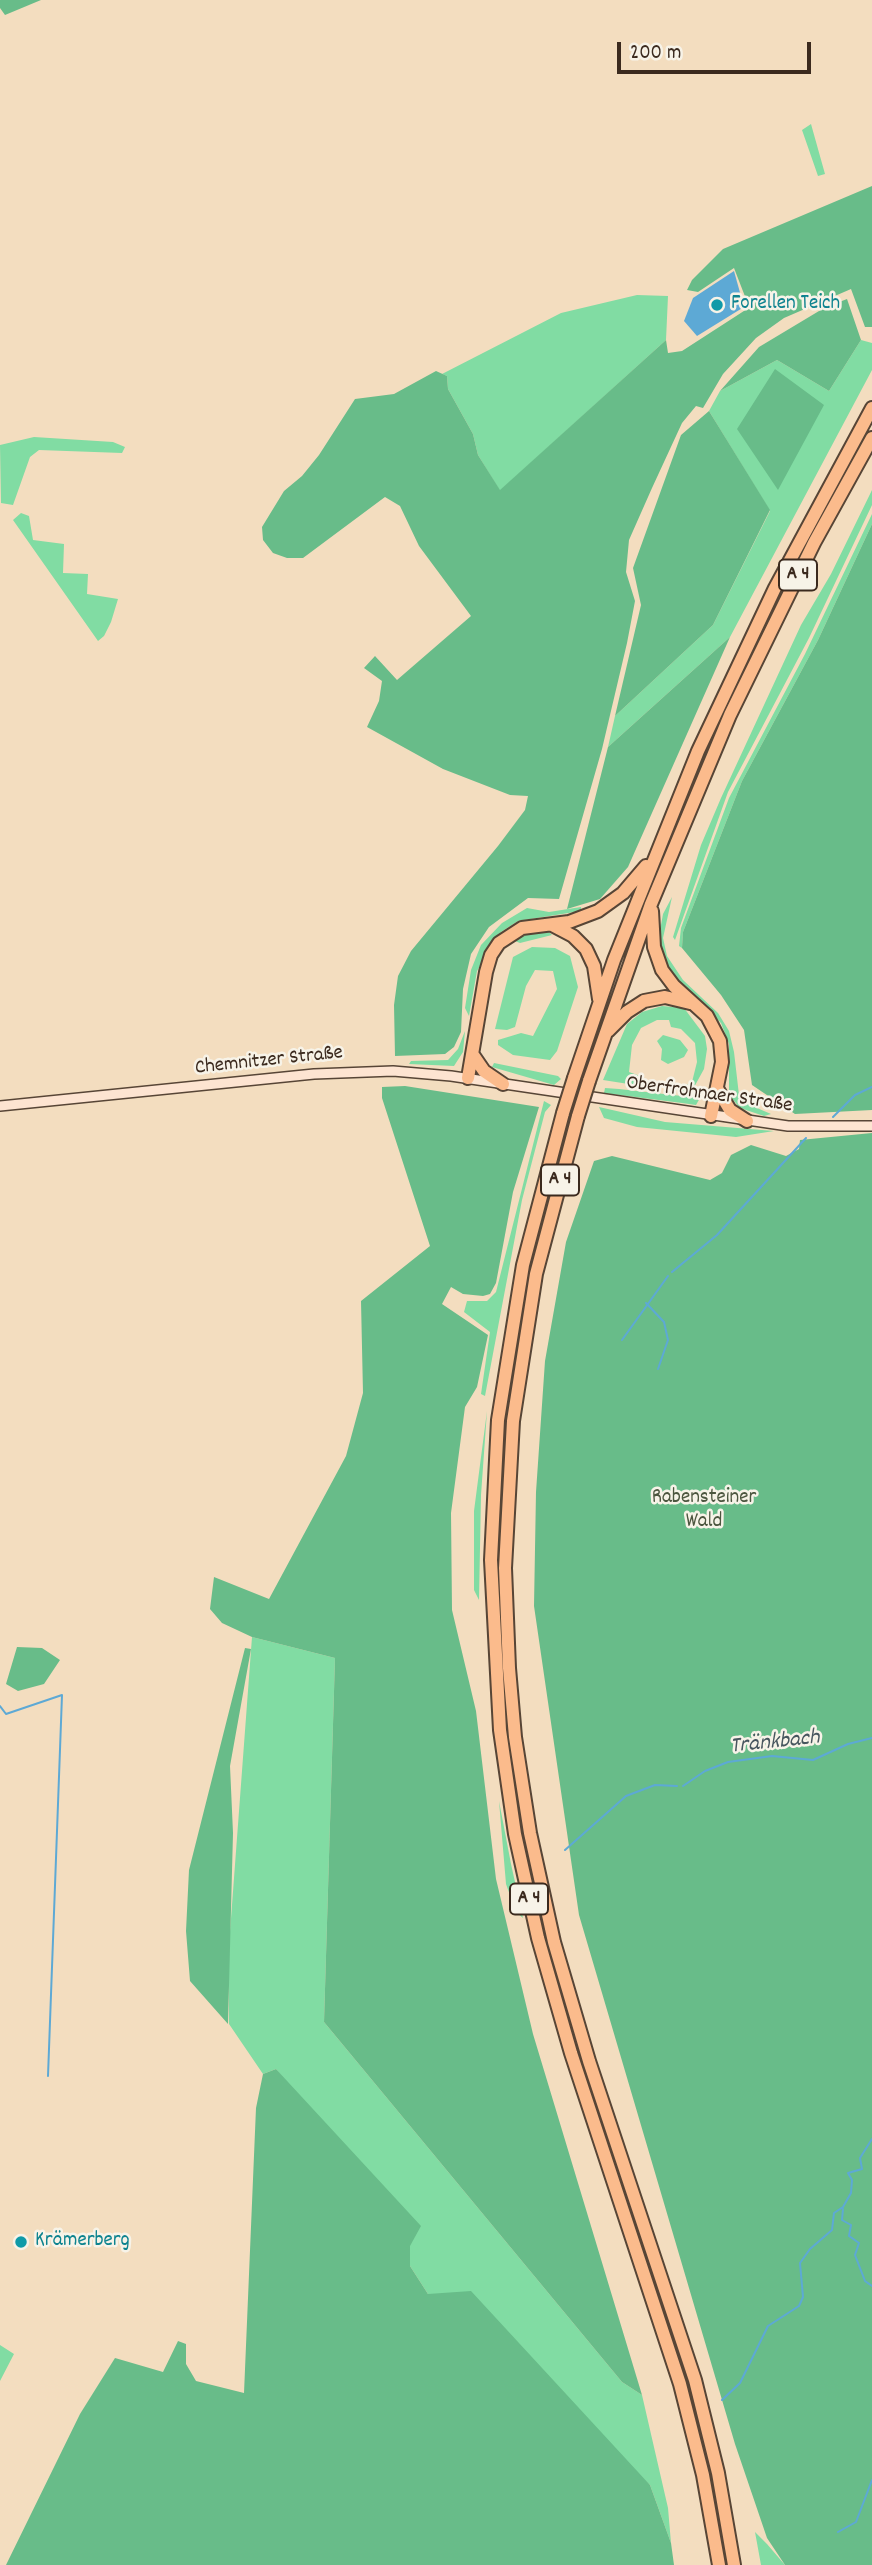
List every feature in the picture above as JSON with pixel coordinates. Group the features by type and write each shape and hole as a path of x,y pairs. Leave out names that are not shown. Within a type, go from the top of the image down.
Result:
{"highway":[{"name":"A 4","path":"719,2565 703,2475 680,2384 571,2053 538,1938 515,1833 500,1730 491,1560 498,1420 523,1265 563,1113 599,1001 653,858 748,643 804,531 872,408"},
{"name":"A 4","path":"734,2565 718,2473 695,2381 589,2061 554,1942 530,1833 515,1737 509,1668 505,1568 513,1421 536,1274 578,1116 603,1036 652,904 730,715 814,543 872,438"},
{"path":"468,1078 486,972 495,949 516,930 579,919 607,906 623,893 653,858"},
{"path":"652,904 652,940 658,962 670,981 711,1021 720,1041 722,1062 711,1116"},
{"path":"548,924 568,932 586,949 594,966 599,1001"},
{"path":"603,1036 627,1012 644,1001 673,998 695,1005"},
{"path":"473,1055 484,1071 503,1084"},
{"path":"718,1090 730,1110 747,1121"}],"main road":[{"name":"Chemnitzer Straße","path":"0,1106 350,1071 393,1071 468,1078 541,1090"},
{"name":"Oberfrohnaer Straße","path":"541,1090 799,1127 872,1126"}],"green space":[{"path":"0,0 41,0 5,15 0,8"},
{"path":"811,124 825,174 818,176 802,130"},
{"path":"872,186 872,327 865,327 851,289 784,318 756,338 723,374 703,408 696,406 682,423 629,540 626,572 635,601 627,643 602,749 559,899 528,898 489,927 471,954 463,989 461,1032 454,1047 445,1054 395,1056 394,1005 398,976 411,951 525,810 528,796 510,795 443,769 367,727 379,701 382,681 364,668 375,656 397,680 471,616 419,546 400,506 385,497 303,558 287,558 273,553 263,540 262,527 284,491 302,476 319,455 355,399 394,394 436,371 447,376 448,389 473,434 478,455 500,490 666,340 668,353 682,351 747,309 734,268 698,292 687,290 692,280 723,249"},
{"path":"637,295 668,296 666,340 500,491 478,455 473,434 448,389 447,376 442,374 561,313"},
{"path":"847,299 861,340 829,391 777,360 720,391 759,347 824,308"},
{"path":"861,340 872,343 872,370 730,637 608,747 615,716 713,625 770,511 709,411 720,391 777,360 829,391"},
{"path":"775,369 824,405 778,490 737,429"},
{"path":"709,411 770,510 713,625 615,716 641,605 633,568 681,435"},
{"path":"34,437 113,442 125,447 122,453 39,450 30,457 13,505 1,503 0,445"},
{"path":"872,490 872,505 809,638 728,792 675,940 673,937 701,845 721,798 801,625 831,574"},
{"path":"21,513 29,516 33,540 64,544 63,573 88,574 87,594 118,599 111,622 104,636 98,641 13,520"},
{"path":"872,514 872,524 818,640 742,781 683,932 682,948 679,946 681,928 729,798 805,654"},
{"path":"872,524 872,1110 795,1114 752,1085 744,1030 721,995 682,948 683,932 742,781 818,640"},
{"path":"730,637 628,867 600,899 567,909 608,747"},
{"path":"672,897 663,938 667,956 683,980 718,1013 729,1031 739,1095 750,1105 771,1114 764,1116 740,1108 729,1095 729,1044 721,1023 682,985 666,964 659,936 663,914"},
{"path":"581,907 581,911 518,921 501,932 477,971 469,1016 465,1008 471,970 481,945 502,923 527,908 549,912"},
{"path":"547,930 552,935 520,943 515,941 530,932"},
{"path":"532,947 555,948 570,956 578,987 557,1051 550,1060 513,1055 498,1045 498,1040 521,1033 533,1036 557,989 553,971 535,970 526,986 515,1027 507,1030 495,1029 513,957"},
{"path":"662,1006 684,1008 705,1036 707,1049 704,1069 693,1089 681,1093 679,1089 692,1082 697,1062 695,1043 681,1029 671,1027 669,1020 657,1020 641,1028 632,1045 629,1072 643,1077 654,1088 603,1080 627,1024 642,1012"},
{"path":"465,1031 463,1052 454,1066 409,1064 411,1061 448,1060 458,1049"},
{"path":"663,1035 680,1040 688,1050 684,1057 668,1064 661,1060 662,1049 657,1041"},
{"path":"494,1063 558,1076 561,1079 554,1085 492,1067"},
{"path":"405,1086 539,1107 513,1192 496,1283 490,1294 483,1296 463,1294 451,1287 442,1304 488,1335 477,1387 465,1407 451,1513 452,1610 476,1711 496,1879 533,2034 642,2395 622,2382 324,2022 335,1658 252,1637 222,1623 210,1609 214,1577 269,1599 346,1456 363,1393 361,1301 430,1246 382,1098 382,1087"},
{"path":"605,1088 700,1098 696,1105 604,1093"},
{"path":"544,1101 551,1105 545,1112 522,1200 485,1396 481,1394 490,1332 464,1312 467,1301 487,1301 496,1292"},
{"path":"599,1107 665,1122 774,1131 736,1137 637,1127 604,1118"},
{"name":"Rabensteiner Wald","path":"872,1133 872,2565 785,2565 767,2538 735,2444 579,1915 534,1606 536,1492 545,1361 566,1242 594,1161 612,1156 710,1180 722,1173 731,1155 751,1145 786,1156 799,1149 800,1140"},
{"path":"487,1411 481,1495 479,1600 474,1590 474,1511"},
{"path":"252,1637 335,1658 324,2022 622,2382 642,2395 668,2508 671,2543 650,2485 428,2294 410,2266 410,2246 276,2069 263,2074 229,2024 229,1945"},
{"path":"17,1647 42,1648 60,1660 44,1684 18,1691 6,1684"},
{"path":"245,1648 251,1649 230,1766 233,1833 228,2024 190,1981 186,1931 189,1870"},
{"path":"499,1801 523,1918 516,1912 506,1884"},
{"path":"276,2069 421,2226 410,2246 410,2266 428,2294 471,2291 650,2485 671,2543 674,2565 6,2565 80,2414 115,2358 163,2372 178,2341 186,2344 186,2364 196,2381 244,2393 256,2108 263,2074"},
{"path":"0,2345 14,2354 0,2381"},
{"path":"755,2532 767,2544 785,2565 761,2565"}],"water":[{"path":"734,271 744,307 697,336 684,321 693,298"}],"waterway":[{"path":"833,1117 855,1095 872,1087"},
{"path":"672,1272 717,1235 806,1138"},
{"path":"622,1340 668,1276"},
{"path":"646,1303 664,1322 668,1340 658,1369"},
{"path":"6,1714 62,1695 48,2076"},
{"path":"0,1706 6,1714"},
{"name":"Tränkbach","path":"683,1786 705,1771 728,1762 772,1756 813,1760 848,1744 872,1738"},
{"name":"Tränkbach","path":"565,1850 626,1796 655,1785 677,1786"},
{"path":"722,2400 740,2383 768,2326 799,2306 803,2297 800,2263 810,2249 832,2230 834,2213 843,2207 851,2193 852,2180 848,2173 862,2169 860,2158 872,2139"},
{"path":"843,2209 842,2220 851,2225 849,2236 859,2243 855,2255 865,2281 872,2286"},
{"path":"838,2532 856,2522 872,2480"}],"place":[{"name":"Forellen Teich","path":"717,305"},
{"name":"Krämerberg","path":"21,2242"}]}
